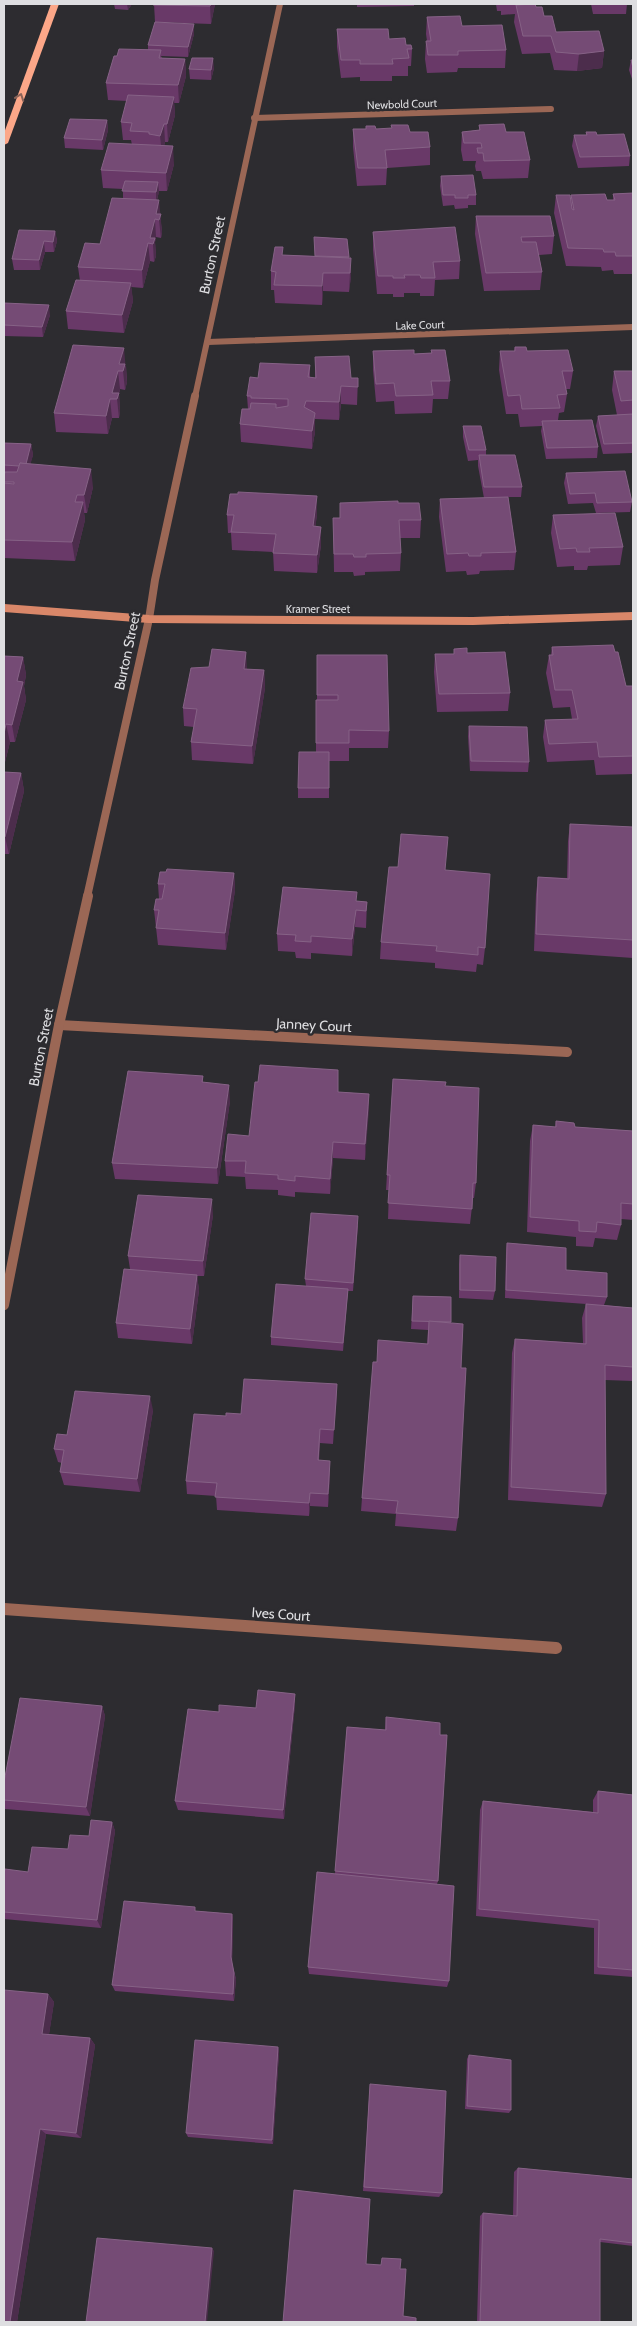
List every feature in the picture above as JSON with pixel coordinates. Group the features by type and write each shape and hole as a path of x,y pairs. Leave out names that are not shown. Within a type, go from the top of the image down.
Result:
{"main road":[{"path":"4,143 54,4"}],"street":[{"name":"Burton Street","path":"4,1305 59,1025 149,619 155,580 280,4"},
{"name":"Newbold Court","path":"254,118 551,110"},
{"name":"Lake Court","path":"208,342 633,327"},
{"name":"Kramer Street","path":"4,608 149,619 473,621 633,616"},
{"name":"Janney Court","path":"59,1025 567,1052"},
{"name":"Ives Court","path":"4,1609 556,1648"}],"building":[{"path":"154,4 211,4 210,6"},
{"path":"535,4 536,7 542,7 544,16 552,16 556,32 599,31 604,51 579,54 556,52 551,36 523,36 516,5"},
{"path":"460,16 462,26 502,25 506,50 458,51 458,55 428,55 426,41 431,41 427,17"},
{"path":"155,22 194,24 188,47 148,45"},
{"path":"337,29 388,29 389,39 405,38 406,45 411,45 412,49 407,49 409,58 392,59 393,64 360,64 360,60 341,60"},
{"path":"119,49 161,50 159,58 185,59 178,85 106,83 114,56 117,56"},
{"path":"192,58 213,58 211,70 189,69"},
{"path":"128,95 174,97 167,124 164,124 160,136 149,134 149,132 130,131 132,123 121,122"},
{"path":"70,119 107,120 102,140 64,138"},
{"path":"504,124 506,132 524,132 530,160 484,161 483,153 478,153 477,148 482,148 481,143 464,143 462,132 480,130 479,125"},
{"path":"391,125 408,125 410,132 428,132 430,147 385,150 387,168 358,168 353,129 366,129 366,126 375,126 376,129 392,128"},
{"path":"586,132 596,132 597,135 624,134 630,156 580,157 574,135 587,135"},
{"path":"109,143 173,146 166,173 101,170"},
{"path":"473,175 476,195 468,195 468,198 455,198 455,195 443,195 441,176"},
{"path":"125,181 158,182 156,192 122,191"},
{"path":"633,193 633,256 616,256 615,252 604,252 603,249 568,248 556,195 570,195 572,209 574,210 571,195 605,194 607,200 615,200 613,194"},
{"path":"112,198 159,200 156,214 161,214 159,220 155,219 150,238 155,238 153,244 148,243 142,270 78,267 85,243 100,244"},
{"path":"476,216 550,216 554,236 521,237 522,242 536,242 542,272 486,273"},
{"path":"455,227 460,261 433,262 435,278 421,278 420,275 404,275 405,278 378,276 373,232"},
{"path":"19,230 55,231 53,242 44,241 39,260 12,259"},
{"path":"314,237 347,239 349,257 315,256"},
{"path":"275,247 283,247 282,255 351,258 350,273 323,273 322,286 274,285 276,272 271,271"},
{"path":"76,280 131,283 122,315 66,311"},
{"path":"4,303 49,305 42,327 4,325"},
{"path":"73,345 124,348 119,364 125,364 123,371 118,371 112,393 119,393 117,399 110,399 106,416 54,413"},
{"path":"515,347 526,347 527,351 568,350 573,371 562,371 567,394 557,395 560,408 522,409 520,395 508,396 500,351 515,351"},
{"path":"414,350 414,354 432,353 431,350 445,350 450,381 431,381 433,395 396,396 394,383 376,384 373,351"},
{"path":"349,356 351,378 358,378 358,387 341,386 339,402 306,401 304,407 315,413 312,431 240,424 242,409 250,409 251,403 276,404 276,408 288,406 288,399 251,398 251,396 247,396 250,377 258,378 260,363 310,365 308,377 316,378 315,357"},
{"path":"614,371 633,371 633,400 621,401"},
{"path":"633,414 633,443 604,444 598,416"},
{"path":"592,420 598,447 547,448 542,421"},
{"path":"463,426 481,426 486,450 469,450"},
{"path":"4,443 31,444 26,464 20,463 19,466 4,465"},
{"path":"479,455 515,455 522,487 484,487"},
{"path":"20,463 91,469 84,495 77,495 75,502 83,502 72,542 4,540 4,483 14,484 14,482 4,482 5,472 17,472"},
{"path":"625,471 632,502 597,503 595,493 570,494 566,473"},
{"path":"238,492 317,496 313,526 321,527 317,555 273,553 276,534 231,532 234,515 227,515 230,494 238,494"},
{"path":"508,497 516,552 481,553 481,556 469,556 468,553 447,554 440,499"},
{"path":"398,501 398,503 419,503 421,520 399,520 401,553 366,554 366,557 354,557 353,554 334,554 333,518 340,518 340,503"},
{"path":"615,513 623,547 589,548 590,552 577,552 576,548 560,549 553,515"},
{"path":"613,645 615,652 618,652 626,686 633,686 633,756 599,757 597,742 549,744 545,720 578,719 572,690 555,690 549,655 553,655 552,647"},
{"path":"467,648 467,653 505,652 510,693 439,694 435,654 454,654 454,649"},
{"path":"212,649 246,652 244,669 264,670 252,746 191,742 197,709 183,708 191,668 209,667"},
{"path":"317,655 387,655 389,731 349,730 349,743 316,743 316,700 338,700 338,695 317,695"},
{"path":"4,656 23,657 17,681 23,682 12,725 6,724 4,734"},
{"path":"469,726 527,727 529,762 471,761"},
{"path":"299,752 329,752 329,788 298,788"},
{"path":"4,772 21,773 5,837 4,837"},
{"path":"570,824 633,827 633,940 536,934 538,877 569,879"},
{"path":"401,834 448,837 445,870 490,874 485,948 478,947 478,955 436,951 437,946 381,942 389,867 398,867"},
{"path":"167,869 234,873 225,933 156,928 159,910 154,910 156,899 162,899 165,884 158,884 160,872 166,872"},
{"path":"283,887 357,892 356,901 367,902 366,911 356,910 352,939 311,936 311,942 295,941 296,935 277,934"},
{"path":"260,1065 338,1070 338,1092 369,1094 365,1144 333,1142 330,1179 295,1176 295,1181 278,1179 278,1175 245,1173 246,1161 225,1161 228,1134 249,1136 255,1082 258,1082"},
{"path":"128,1071 203,1076 202,1082 229,1085 217,1168 112,1163"},
{"path":"393,1079 446,1082 445,1086 479,1088 476,1183 473,1183 472,1209 388,1203 390,1175 387,1175"},
{"path":"556,1121 574,1123 575,1127 633,1131 633,1204 621,1203 621,1225 597,1222 596,1232 579,1231 579,1221 530,1217 533,1125 556,1127"},
{"path":"138,1195 212,1199 203,1261 128,1256"},
{"path":"311,1213 358,1216 353,1283 305,1279"},
{"path":"507,1243 566,1248 566,1270 607,1273 607,1297 506,1290"},
{"path":"460,1255 496,1257 495,1291 460,1290"},
{"path":"124,1269 197,1275 190,1329 116,1323"},
{"path":"276,1284 348,1289 343,1343 271,1337"},
{"path":"413,1296 451,1297 451,1322 412,1321"},
{"path":"586,1304 633,1308 633,1367 605,1365 606,1494 511,1487 515,1339 586,1344"},
{"path":"429,1321 463,1324 461,1368 466,1368 458,1518 396,1513 398,1501 362,1498 373,1362 377,1362 378,1340 428,1344"},
{"path":"244,1379 337,1384 334,1430 320,1429 318,1460 330,1461 328,1494 310,1493 309,1503 215,1497 217,1483 186,1481 194,1414 226,1416 226,1413 241,1414"},
{"path":"75,1391 150,1396 137,1479 60,1472 64,1450 54,1449 57,1434 67,1435"},
{"path":"258,1690 295,1694 283,1810 175,1801 188,1709 219,1712 219,1705 256,1708"},
{"path":"20,1698 102,1706 86,1807 4,1800 4,1782"},
{"path":"386,1717 440,1723 440,1735 447,1735 438,1881 335,1871 347,1727 386,1730"},
{"path":"598,1791 633,1795 633,1970 598,1967 599,1920 479,1909 483,1801 598,1813"},
{"path":"91,1820 112,1822 97,1920 4,1912 5,1869 28,1872 32,1847 68,1849 70,1835 89,1836"},
{"path":"317,1872 454,1886 449,1981 308,1967"},
{"path":"124,1901 195,1907 195,1911 232,1914 231,1957 234,1973 233,1994 112,1985"},
{"path":"4,1990 48,1994 42,2034 90,2038 76,2133 40,2129 10,2322 4,2322"},
{"path":"195,2040 278,2047 272,2140 186,2133"},
{"path":"469,2055 511,2060 511,2110 467,2106"},
{"path":"370,2084 446,2091 442,2193 364,2187"},
{"path":"518,2168 633,2179 633,2243 600,2239 600,2322 480,2322 483,2213 517,2216"},
{"path":"294,2190 370,2199 366,2264 381,2265 382,2258 401,2259 400,2269 406,2269 403,2316 416,2318 416,2322 283,2322"},
{"path":"97,2238 212,2248 205,2322 86,2322"}]}
